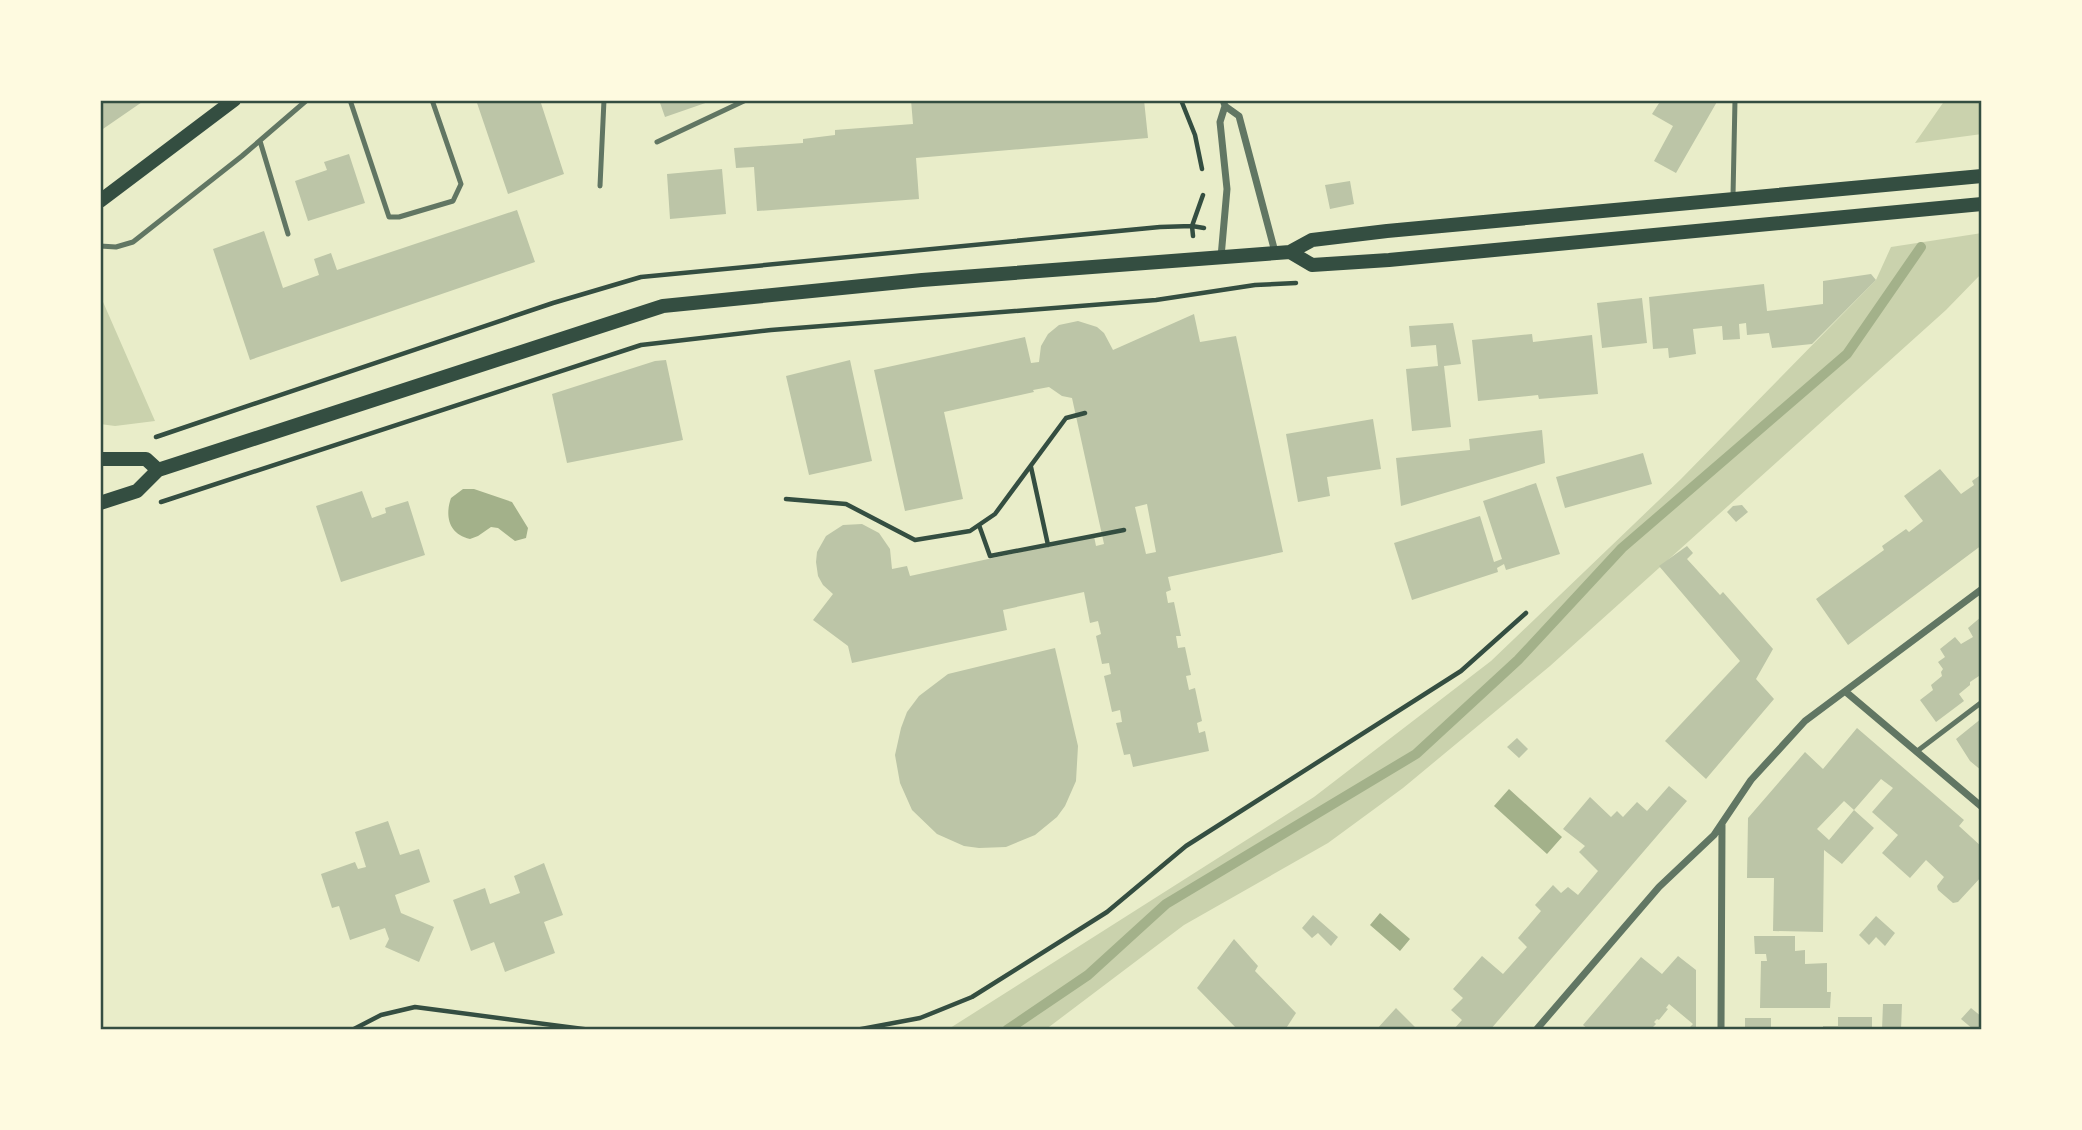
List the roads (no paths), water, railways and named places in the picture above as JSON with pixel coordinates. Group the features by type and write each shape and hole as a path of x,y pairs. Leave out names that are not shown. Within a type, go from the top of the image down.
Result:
{"main road":[{"path":"100,201 234,100"},
{"path":"100,503 137,491 158,470 663,306 910,282 1290,252 1312,240 1375,232 1982,176"},
{"path":"1290,252 1311,265 1390,260 1982,204"},
{"path":"100,459 146,459 158,470"}],"street":[{"path":"1224,103 1238,116 1275,253"},
{"path":"1221,257 1227,189 1220,122 1224,103"},
{"path":"1536,1030 1659,887 1697,853 1723,824 1751,780 1805,721 1982,589"},
{"path":"1846,692 1982,807"},
{"path":"1721,1030 1723,824"}],"lane":[{"path":"100,246 118,247 133,242 307,100"},
{"path":"350,100 388,217 399,217 453,201 461,184 432,100"},
{"path":"600,186 604,100"},
{"path":"657,142 746,100"},
{"path":"1732,199 1735,100"},
{"path":"260,141 288,234"},
{"path":"1916,752 1982,702"}],"waterway":[{"path":"1007,1030 1088,975 1166,904 1416,754 1518,660 1622,548 1847,354 1921,247"}]}
